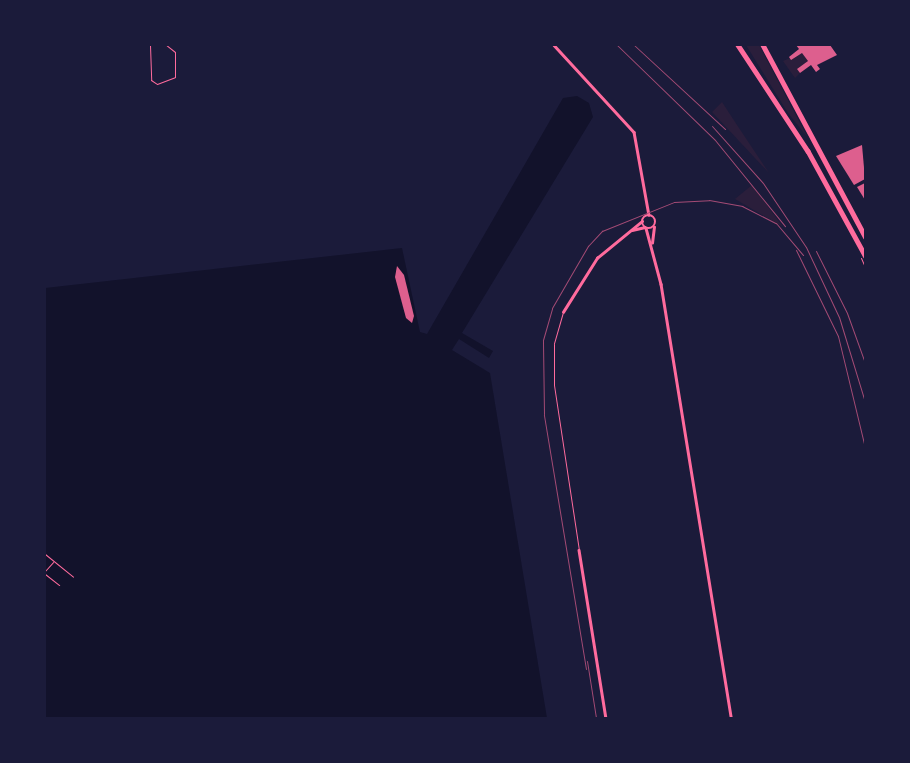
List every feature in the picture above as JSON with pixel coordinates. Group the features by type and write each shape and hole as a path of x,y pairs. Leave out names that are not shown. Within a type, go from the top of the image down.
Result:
{"highway":[{"path":"738,45 808,151 862,255"},
{"path":"763,45 865,236"}],"street":[{"path":"554,45 630,125 649,215"},
{"path":"563,312 597,258 649,215"},
{"path":"649,215 655,218 652,243"},
{"path":"642,221 652,243 731,718"},
{"path":"631,230 654,227"},
{"path":"579,550 606,718"}],"lane":[{"path":"150,45 151,80 157,84 175,77 175,52 166,45"},
{"path":"563,312 554,344 554,385 579,550"}],"path":[{"path":"862,255 865,267"},
{"path":"45,554 73,577"},
{"path":"45,571 53,561"},
{"path":"45,574 59,586"}],"shaded area":[{"path":"746,45 759,45 808,138 788,113"},
{"path":"802,53 808,61 797,69 800,73 795,78 783,61"},
{"path":"577,96 589,103 593,117 462,333 493,351 489,358 459,339 452,350 490,373 547,718 45,718 45,288 402,248 420,332 427,334 563,98"},
{"path":"722,102 737,125 769,173 712,112"},
{"path":"752,185 783,227 735,199"}],"building":[{"path":"796,45 830,45 837,55 817,65 820,69 816,72 811,65 800,73 797,69 808,61 802,53 791,60 789,57 799,49"},
{"path":"862,145 865,179 854,185 836,156"},
{"path":"865,183 865,200 857,187"},
{"path":"397,266 404,275 414,316 412,323 406,318 395,277"}],"railway":[{"path":"617,45 715,140 785,226"},
{"path":"634,45 725,129"},
{"path":"712,126 763,183 806,247 839,317 865,402"},
{"path":"586,669 544,414 543,340 552,308 588,246 602,231 674,202 709,200 742,206 776,223 803,255"},
{"path":"796,250 838,336 865,448"},
{"path":"816,251 847,313 865,363"},
{"path":"587,661 596,718"}]}
